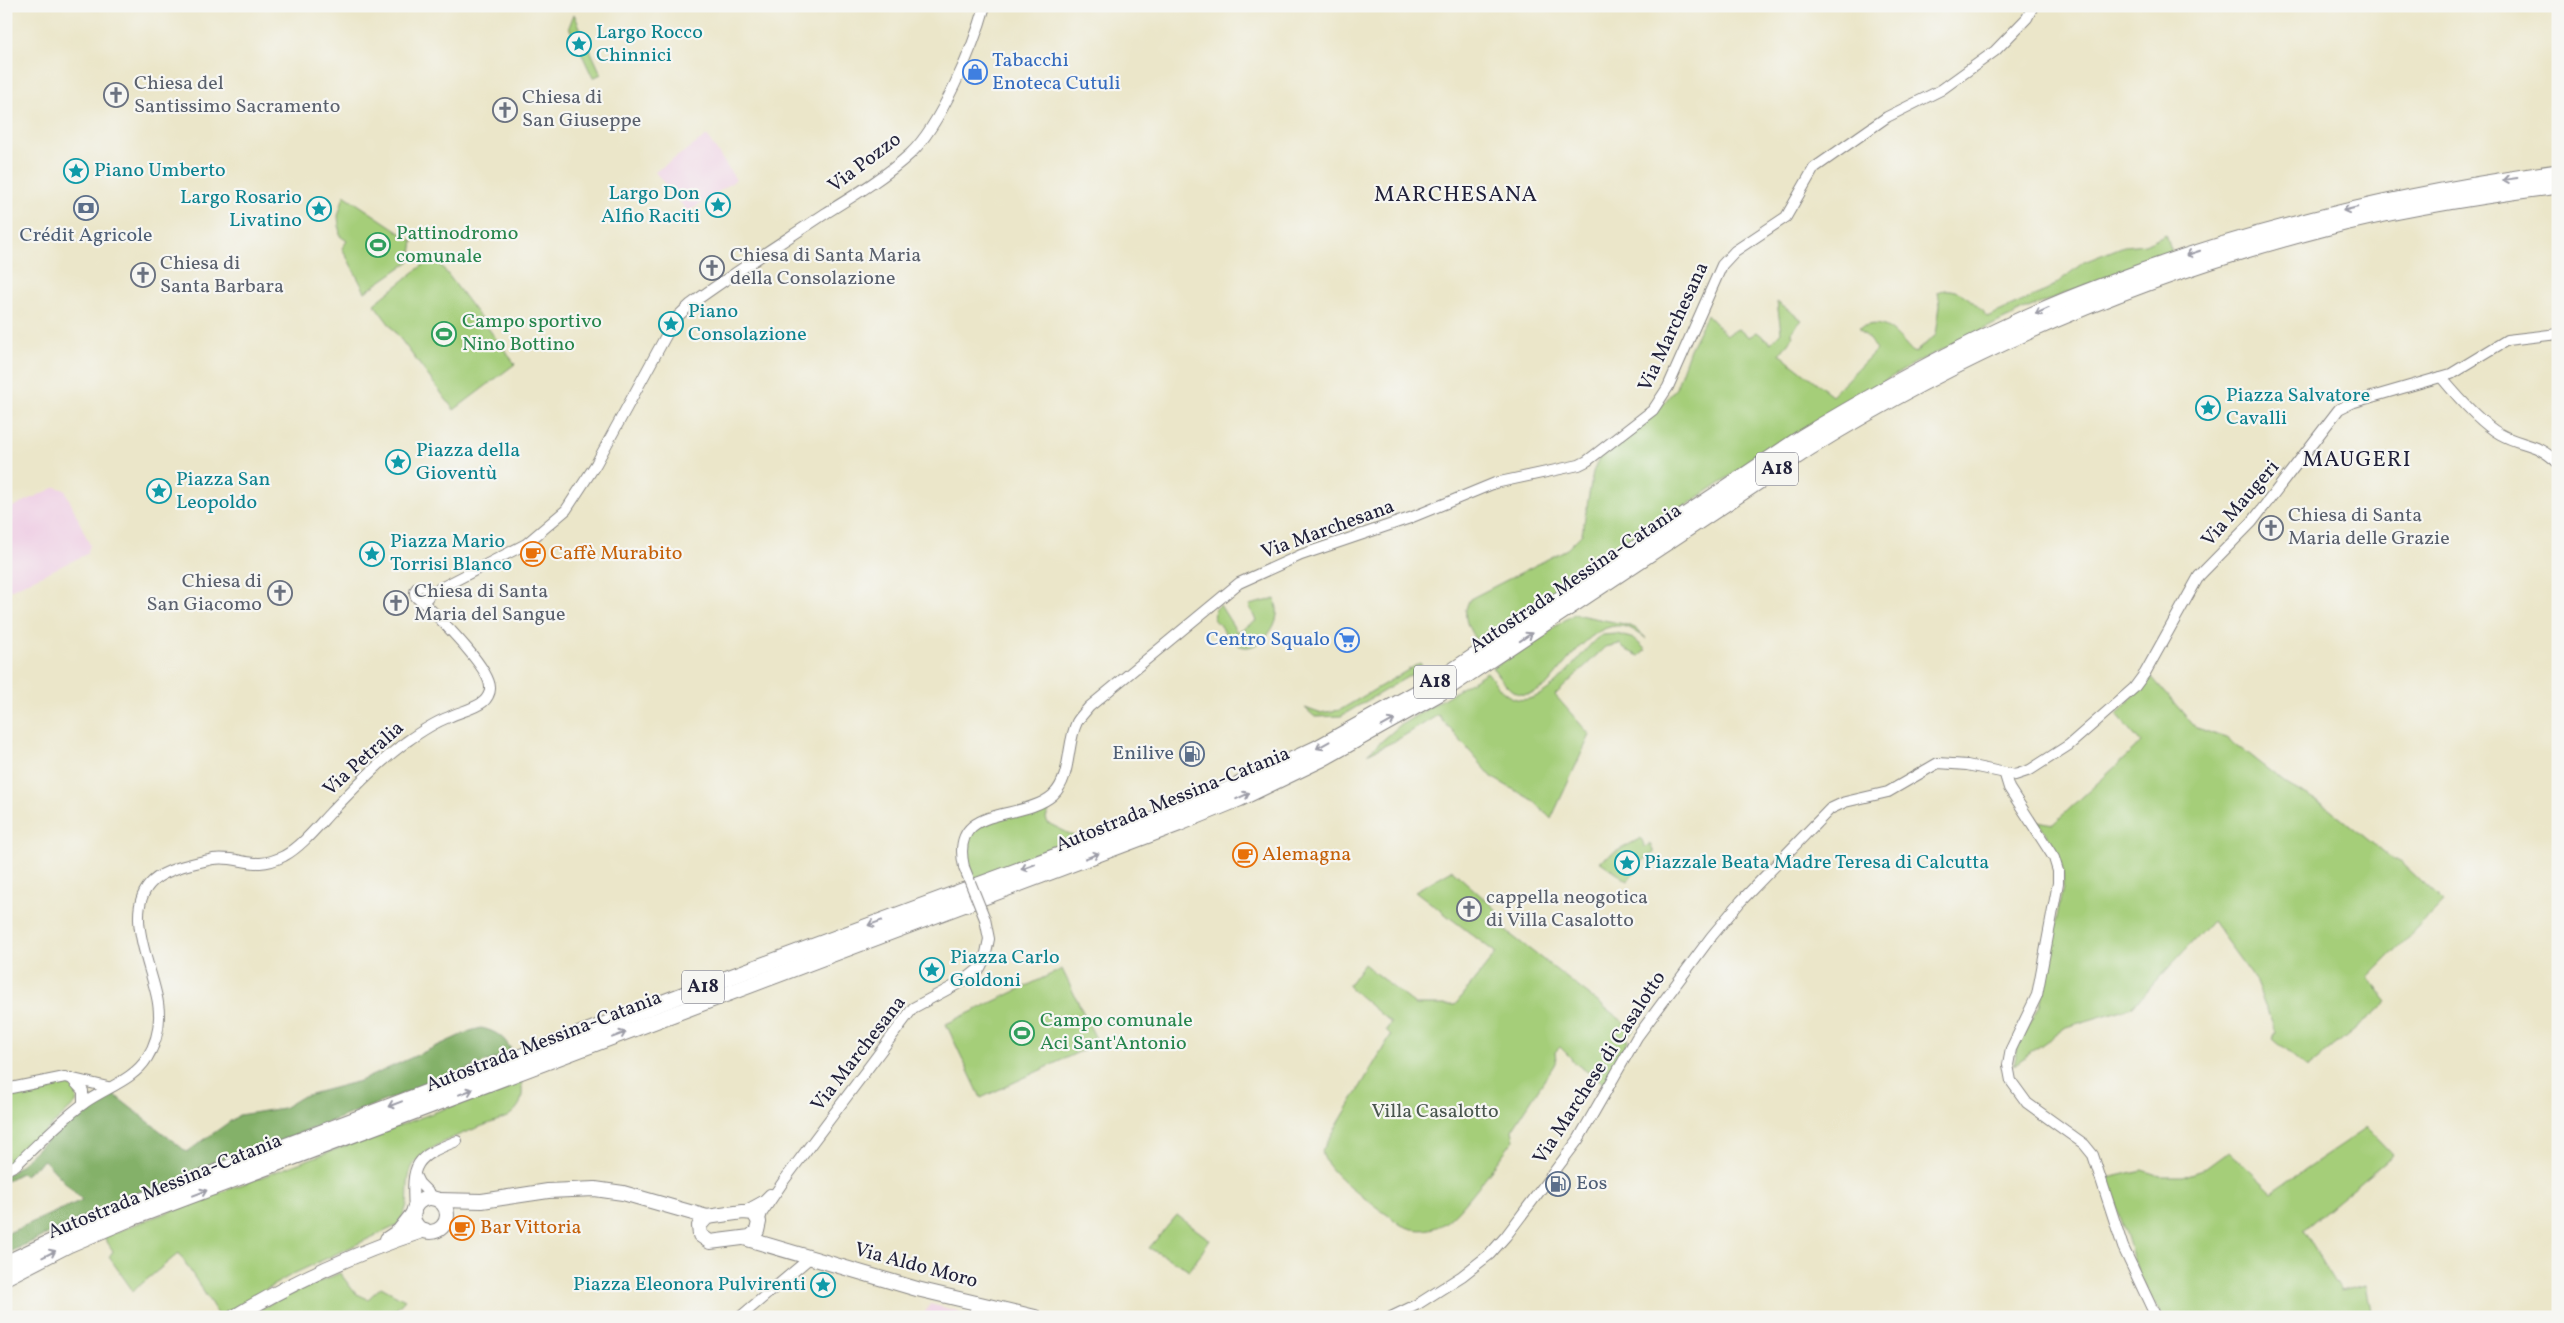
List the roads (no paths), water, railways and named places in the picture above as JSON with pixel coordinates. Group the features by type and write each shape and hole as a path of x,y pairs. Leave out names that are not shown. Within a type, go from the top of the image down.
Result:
{"highway":[{"name":"Autostrada Messina-Catania","path":"6,1263 127,1206 698,989 1172,813 1234,787 1317,748 1434,683 1802,437 1863,400 1976,340 2045,309 2168,261 2305,220 2450,188 2558,172"},
{"name":"Autostrada Messina-Catania","path":"6,1277 68,1245 132,1218 1178,824 1239,799 1322,759 1440,693 1810,447 1870,411 1982,352 2050,321 2174,273 2232,254 2318,230 2451,201 2558,186"}],"main road":[{"path":"376,1246 399,1231 422,1200 482,1201 577,1188 604,1189 706,1217 743,1212 754,1213 767,1237 789,1249"},
{"path":"437,1199 446,1209 446,1220"},
{"path":"234,1317 288,1287 376,1246 425,1230 438,1230 446,1220 482,1201"},
{"path":"657,1204 684,1219 710,1242 754,1235 759,1224"},
{"path":"414,1211 416,1223 425,1230"},
{"path":"700,1232 702,1221 706,1217"},
{"path":"744,1238 789,1249"},
{"name":"Via Aldo Moro","path":"789,1249 861,1273 1035,1317"}],"street":[{"name":"Via Pozzo","path":"444,622 426,594 526,544 566,510 596,464 675,320 691,304 729,276 849,199 911,154 944,103 976,38 985,6"},
{"name":"Via Marchesana","path":"785,1180 913,1008 965,980 980,968 988,944 984,919 964,866 961,849 966,833 972,825 987,818 1036,805 1059,788 1076,724 1089,707 1239,583 1301,555 1410,518 1495,483 1587,461 1641,421 1653,410 1668,388 1716,277 1727,259 1786,217 1808,175 1822,160 1887,117 1941,90 1995,51 2026,18 2033,6"},
{"name":"Via Maugeri","path":"2005,775 2015,776 2030,770 2069,745 2134,688 2145,673 2199,576 2256,518 2339,409 2351,403 2441,377 2458,370 2507,340 2558,334"},
{"path":"2458,370 2456,383 2461,397"},
{"path":"2441,377 2483,423 2494,430 2540,448 2558,464"},
{"name":"Via Petralia","path":"108,1088 125,1079 143,1064 154,1045 158,1031 158,1004 148,968 138,912 140,900 149,886 161,875 214,859 221,858 251,864 270,862 292,850 366,776 397,749 432,724 477,705 488,697 490,689 489,678 444,622"},
{"name":"Via Marchese di Casalotto","path":"1391,1317 1418,1304 1462,1276 1490,1254 1506,1236 1578,1140 1637,1037 1728,915 1821,817 1837,805 1888,792 1938,763 1967,765 2005,775"},
{"path":"2005,775 2009,788 2054,858 2058,871 2058,883 2037,995 2033,1008 2011,1048 2008,1065 2011,1081 2027,1103 2074,1136 2093,1155 2123,1247 2156,1317"},
{"path":"6,1089 50,1078 70,1077 108,1088"},
{"path":"70,1077 83,1091 83,1104"},
{"path":"6,1170 16,1165 83,1104 108,1088"},
{"path":"414,1211 414,1172 425,1155 457,1141"},
{"path":"414,1172 419,1183 437,1199"},
{"path":"743,1212 763,1201 785,1180"},
{"path":"759,1224 762,1213 785,1180"},
{"path":"740,1317 811,1256"},
{"path":"970,1317 980,1304"}],"place":[{"name":"Largo Rocco Chinnici","path":"579,44"},
{"name":"Tabacchi Enoteca Cutuli","path":"975,72"},
{"name":"Chiesa del Santissimo Sacramento","path":"116,95"},
{"name":"Chiesa di San Giuseppe","path":"505,110"},
{"name":"Piano Umberto","path":"76,171"},
{"name":"Largo Don Alfio Raciti","path":"718,205"},
{"name":"Crédit Agricole","path":"86,208"},
{"name":"Largo Rosario Livatino","path":"319,209"},
{"name":"Pattinodromo comunale","path":"378,245"},
{"name":"Chiesa di Santa Maria della Consolazione","path":"712,268"},
{"name":"Chiesa di Santa Barbara","path":"143,275"},
{"name":"Piano Consolazione","path":"671,324"},
{"name":"Campo sportivo Nino Bottino","path":"444,334"},
{"name":"Piazza Salvatore Cavalli","path":"2208,408"},
{"name":"Piazza della Gioventù","path":"398,462"},
{"name":"Piazza San Leopoldo","path":"159,491"},
{"name":"Chiesa di Santa Maria delle Grazie","path":"2271,528"},
{"name":"Piazza Mario Torrisi Blanco","path":"372,554"},
{"name":"Caffè Murabito","path":"533,554"},
{"name":"Chiesa di San Giacomo","path":"280,593"},
{"name":"Chiesa di Santa Maria del Sangue","path":"396,603"},
{"name":"Centro Squalo","path":"1347,640"},
{"name":"Enilive","path":"1192,754"},
{"name":"Alemagna","path":"1245,855"},
{"name":"Piazzale Beata Madre Teresa di Calcutta","path":"1627,863"},
{"name":"cappella neogotica di Villa Casalotto","path":"1469,909"},
{"name":"Piazza Carlo Goldoni","path":"932,970"},
{"name":"Campo comunale Aci Sant'Antonio","path":"1022,1033"},
{"name":"Eos","path":"1558,1184"},
{"name":"Bar Vittoria","path":"462,1228"},
{"name":"Piazza Eleonora Pulvirenti","path":"823,1285"}],"district":[{"name":"MARCHESANA","path":"1456,195"},
{"name":"MAUGERI","path":"2357,460"}],"park label":[{"name":"Villa Casalotto","path":"1435,1112"}]}
